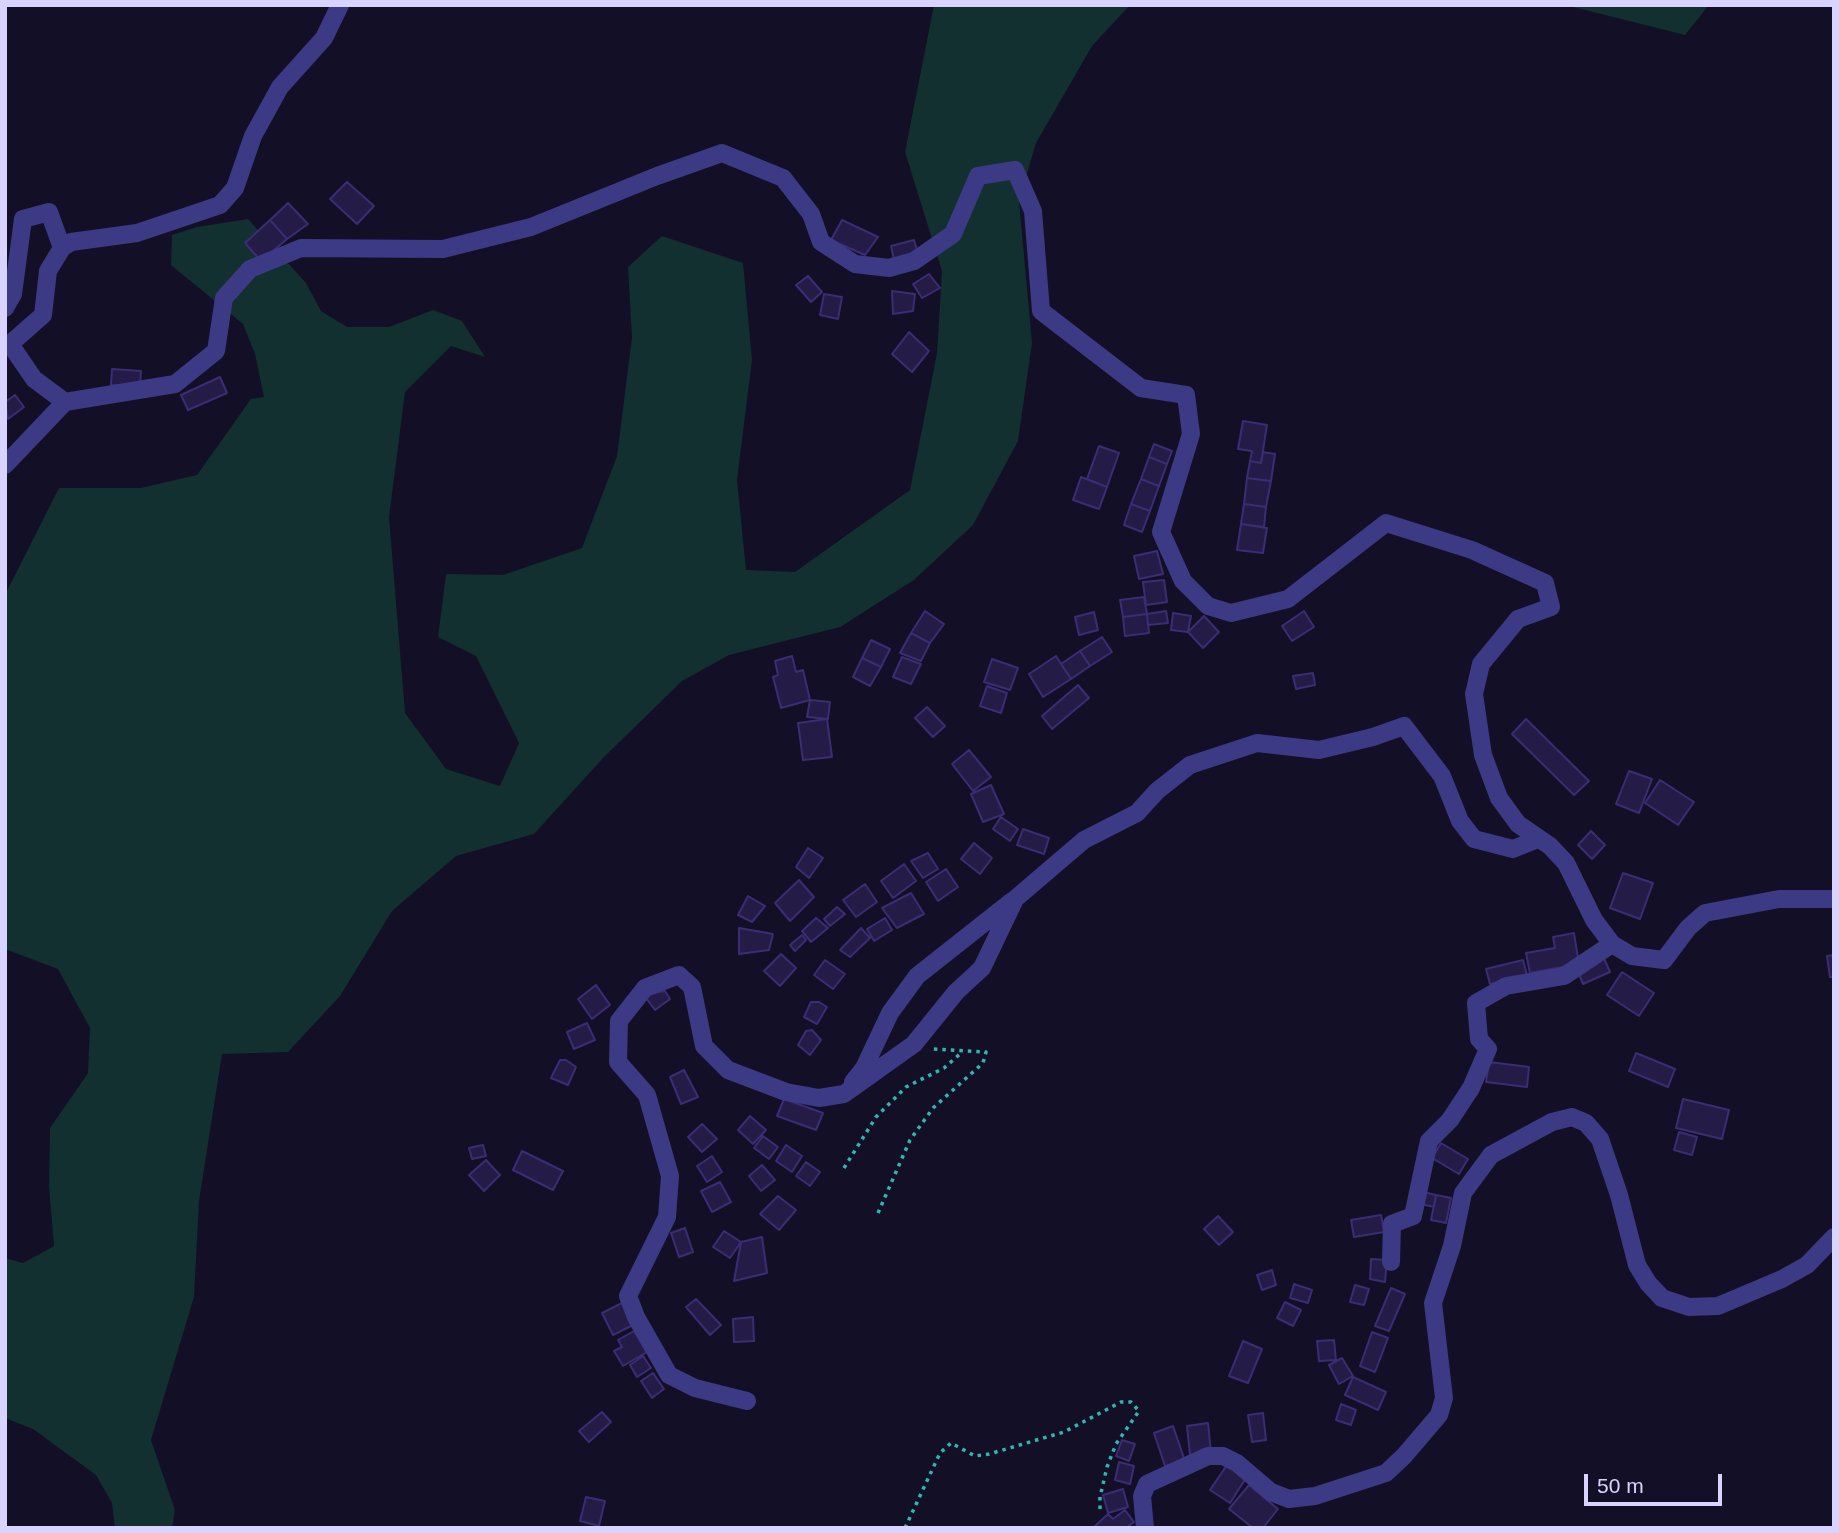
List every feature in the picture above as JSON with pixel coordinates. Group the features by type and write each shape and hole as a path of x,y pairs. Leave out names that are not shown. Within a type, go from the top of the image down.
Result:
{"street":[{"path":"65,402 34,379 10,344 43,316 48,271 62,248 71,242 137,233 220,205 235,188 253,136 280,87 324,38 340,5"},
{"path":"5,466 65,402 175,384 216,351 224,298 250,269 301,248 443,249 531,227 722,153 783,178 811,214 821,242 856,264 889,268 914,261 953,234 978,176 1015,170 1033,211 1041,311 1141,388 1186,395 1191,434 1161,532 1182,581 1208,606 1231,613 1288,599 1386,523 1472,550 1545,583 1552,607 1518,619 1480,664 1474,694 1483,755 1499,798 1518,824 1566,863 1594,920 1612,944 1632,956 1664,960 1688,928 1705,913 1779,900 1834,899"},
{"path":"5,308 13,294 23,219 49,212 62,248"},
{"path":"844,1094 864,1068 890,1013 917,976 1015,899 1084,840 1137,813 1157,791 1190,765 1257,743 1319,750 1373,737 1404,726 1441,776 1460,821 1474,839 1513,849 1538,839"},
{"path":"747,1401 695,1388 669,1375 636,1317 628,1296 667,1217 670,1177 647,1095 618,1062 619,1021 645,988 679,975 692,987 704,1046 728,1070 786,1092 819,1098 844,1094 914,1044 956,992 982,968 1015,899"},
{"path":"1391,1262 1392,1224 1413,1216 1429,1141 1450,1120 1471,1088 1488,1049 1479,1039 1476,1003 1506,986 1564,976 1612,944"},
{"path":"1145,1528 1142,1496 1147,1484 1208,1456 1223,1456 1237,1463 1271,1492 1289,1499 1315,1496 1386,1473 1404,1456 1439,1416 1444,1398 1433,1303 1452,1246 1463,1193 1491,1155 1552,1122 1572,1118 1586,1123 1600,1139 1619,1195 1629,1243 1637,1265 1648,1283 1662,1298 1689,1307 1718,1306 1782,1279 1807,1265 1834,1237"}],"path":[{"path":"878,1213 910,1140 933,1108 983,1063 986,1052 961,1052 914,1044"},
{"path":"845,1168 876,1117 906,1087 944,1068 961,1052"},
{"path":"905,1528 940,1453 951,1443 975,1456 989,1454 1064,1432 1121,1402 1131,1402 1139,1411 1116,1444 1107,1467 1100,1510"}],"green space":[{"path":"934,5 1130,5 1092,46 1036,143 1019,201 1032,343 1018,441 973,525 914,580 840,627 729,655 682,681 604,757 534,834 456,856 392,911 340,996 288,1052 222,1054 199,1201 194,1297 151,1440 175,1510 172,1528 115,1528 112,1503 96,1475 33,1429 5,1418 5,1258 23,1263 54,1246 49,1187 50,1128 88,1073 90,1028 58,969 5,949 5,595 59,488 141,488 197,475 251,399 264,397 255,354 243,324 171,265 172,235 197,227 248,219 306,283 321,311 347,327 389,327 433,310 462,321 485,357 451,346 405,392 389,517 405,713 446,769 500,786 519,743 476,656 438,637 446,574 503,575 582,548 617,456 632,338 628,267 662,236 743,263 752,360 737,480 746,570 795,572 910,490 937,353 942,271 905,152"},
{"path":"1565,5 1709,5 1685,35"}],"building":[{"path":"347,182 374,206 357,224 330,199"},
{"path":"288,203 308,224 287,239 270,220"},
{"path":"270,220 287,239 261,261 245,243"},
{"path":"842,220 878,237 865,255 831,240"},
{"path":"914,240 918,253 894,260 891,246"},
{"path":"929,274 940,288 922,298 913,284"},
{"path":"808,276 822,292 811,302 796,285"},
{"path":"892,291 915,294 913,311 893,314"},
{"path":"824,294 842,297 838,319 820,315"},
{"path":"909,332 929,351 912,372 892,354"},
{"path":"112,369 141,371 140,387 111,385"},
{"path":"220,377 227,393 188,410 181,395"},
{"path":"15,395 24,407 8,419 5,402"},
{"path":"1243,421 1267,425 1261,463 1250,461 1252,451 1238,449"},
{"path":"1154,444 1172,451 1167,464 1149,457"},
{"path":"1099,446 1119,453 1107,487 1087,479"},
{"path":"1263,452 1275,454 1271,481 1247,478 1250,461 1261,463"},
{"path":"1149,457 1167,464 1159,486 1141,479"},
{"path":"1081,477 1107,487 1099,509 1073,500"},
{"path":"1247,478 1271,481 1266,507 1244,504"},
{"path":"1141,479 1159,486 1150,511 1131,504"},
{"path":"1131,504 1150,511 1142,532 1124,525"},
{"path":"1244,504 1266,507 1264,527 1241,524"},
{"path":"1241,524 1267,528 1263,553 1237,550"},
{"path":"1157,551 1163,574 1139,579 1134,556"},
{"path":"1164,580 1167,602 1146,605 1143,582"},
{"path":"1144,597 1147,614 1123,617 1120,600"},
{"path":"925,611 944,624 930,643 911,633"},
{"path":"1166,611 1168,623 1148,625 1147,614"},
{"path":"1304,611 1314,627 1292,641 1282,626"},
{"path":"1094,612 1098,630 1079,635 1075,617"},
{"path":"1173,613 1191,616 1188,632 1171,630"},
{"path":"1147,614 1149,633 1125,636 1123,617"},
{"path":"1204,616 1219,632 1203,648 1188,632"},
{"path":"911,633 930,643 921,661 900,653"},
{"path":"1102,637 1112,652 1090,666 1080,651"},
{"path":"871,640 890,649 881,667 862,658"},
{"path":"1080,651 1090,666 1071,679 1061,664"},
{"path":"792,656 796,672 803,670 810,700 781,708 773,677 778,675 775,661"},
{"path":"1056,656 1071,679 1043,697 1029,674"},
{"path":"902,657 921,664 911,684 893,677"},
{"path":"862,658 881,667 870,686 853,677"},
{"path":"992,659 1018,668 1010,690 984,682"},
{"path":"1313,673 1315,685 1296,689 1293,676"},
{"path":"1078,685 1089,698 1052,729 1042,716"},
{"path":"987,686 1007,693 1001,713 980,706"},
{"path":"810,700 830,702 828,719 807,717"},
{"path":"927,707 945,726 933,737 915,718"},
{"path":"827,719 832,757 803,760 798,723"},
{"path":"1526,719 1589,781 1574,795 1512,734"},
{"path":"969,750 991,777 973,791 952,764"},
{"path":"1629,771 1652,779 1639,813 1616,804"},
{"path":"1660,780 1694,802 1678,825 1645,803"},
{"path":"991,785 1004,814 983,822 971,794"},
{"path":"1001,817 1018,829 1010,841 993,829"},
{"path":"1023,829 1049,838 1044,854 1017,845"},
{"path":"1591,831 1605,845 1592,859 1578,845"},
{"path":"974,843 992,858 980,874 961,859"},
{"path":"808,848 823,858 809,878 796,867"},
{"path":"928,853 938,869 923,878 911,861"},
{"path":"904,864 916,881 893,898 881,881"},
{"path":"946,869 958,887 938,901 926,882"},
{"path":"1623,873 1653,883 1640,919 1610,908"},
{"path":"799,880 814,897 790,921 775,903"},
{"path":"865,884 877,902 856,917 843,900"},
{"path":"911,893 924,914 897,928 882,908"},
{"path":"748,896 765,906 752,922 738,915"},
{"path":"837,907 845,914 830,926 824,919"},
{"path":"816,918 828,928 811,942 802,931"},
{"path":"885,918 892,930 874,941 867,929"},
{"path":"739,928 773,934 769,950 739,954"},
{"path":"861,928 870,938 850,957 840,950"},
{"path":"1574,933 1579,964 1530,973 1526,953 1555,948 1553,937"},
{"path":"802,935 806,940 795,951 790,945"},
{"path":"781,954 796,968 780,986 764,971"},
{"path":"1834,955 1834,977 1830,977 1827,956"},
{"path":"1604,958 1610,972 1583,984 1577,970"},
{"path":"825,960 845,974 833,989 814,975"},
{"path":"1523,960 1527,975 1490,984 1486,969"},
{"path":"1622,972 1654,993 1639,1016 1607,995"},
{"path":"596,985 610,1005 592,1019 578,999"},
{"path":"665,991 670,999 655,1010 646,998 651,993"},
{"path":"811,1002 819,1002 827,1007 817,1024 804,1017"},
{"path":"587,1023 595,1040 574,1049 567,1032"},
{"path":"812,1030 821,1040 810,1055 798,1045 806,1031"},
{"path":"1636,1053 1675,1069 1668,1087 1629,1071"},
{"path":"560,1060 566,1060 576,1067 568,1085 551,1078"},
{"path":"1489,1062 1529,1067 1527,1087 1486,1082"},
{"path":"684,1070 698,1097 681,1104 670,1077"},
{"path":"784,1099 823,1113 816,1130 777,1116"},
{"path":"1683,1099 1729,1110 1722,1139 1676,1128"},
{"path":"750,1116 766,1130 753,1144 738,1130"},
{"path":"702,1124 717,1139 702,1152 688,1137"},
{"path":"1679,1132 1697,1137 1692,1155 1674,1150"},
{"path":"763,1136 778,1147 769,1159 754,1148"},
{"path":"1441,1143 1468,1159 1459,1174 1432,1158"},
{"path":"483,1145 486,1156 472,1159 469,1148"},
{"path":"786,1145 802,1156 792,1172 776,1161"},
{"path":"522,1151 563,1171 553,1190 513,1170"},
{"path":"712,1156 722,1172 707,1182 697,1166"},
{"path":"486,1160 500,1175 484,1191 469,1175"},
{"path":"806,1162 820,1172 810,1186 796,1176"},
{"path":"762,1165 775,1180 761,1191 749,1176"},
{"path":"720,1182 731,1202 712,1212 701,1191"},
{"path":"1423,1192 1436,1195 1434,1207 1421,1204"},
{"path":"1436,1195 1451,1198 1446,1223 1431,1220"},
{"path":"778,1196 796,1210 779,1230 760,1214"},
{"path":"1381,1215 1384,1232 1354,1237 1351,1220"},
{"path":"1218,1216 1233,1232 1219,1245 1204,1229"},
{"path":"685,1228 693,1252 679,1257 671,1233"},
{"path":"724,1231 741,1242 730,1258 713,1247"},
{"path":"762,1237 767,1273 734,1281 741,1242"},
{"path":"1371,1259 1387,1260 1385,1282 1370,1279"},
{"path":"1272,1270 1276,1285 1262,1290 1257,1275"},
{"path":"1294,1284 1312,1290 1308,1303 1290,1298"},
{"path":"1355,1285 1369,1289 1364,1305 1350,1302"},
{"path":"1391,1288 1405,1294 1389,1331 1375,1326"},
{"path":"696,1299 721,1325 710,1335 686,1307"},
{"path":"624,1302 635,1324 613,1335 602,1313"},
{"path":"1285,1302 1301,1310 1293,1326 1277,1318"},
{"path":"753,1317 754,1341 734,1342 733,1319"},
{"path":"634,1331 647,1352 623,1366 614,1351 622,1347 618,1340"},
{"path":"1372,1332 1388,1338 1375,1372 1360,1366"},
{"path":"1334,1340 1336,1360 1319,1361 1317,1341"},
{"path":"1243,1341 1262,1349 1248,1383 1229,1376"},
{"path":"643,1356 651,1368 637,1377 630,1365"},
{"path":"1342,1358 1353,1376 1339,1384 1329,1365"},
{"path":"653,1373 664,1389 652,1398 641,1381"},
{"path":"1353,1377 1386,1392 1378,1410 1345,1395"},
{"path":"1341,1404 1356,1410 1351,1425 1336,1420"},
{"path":"602,1412 611,1422 589,1442 579,1431"},
{"path":"1263,1413 1266,1440 1252,1442 1248,1415"},
{"path":"1208,1423 1211,1453 1190,1455 1187,1426"},
{"path":"1173,1426 1185,1461 1165,1466 1154,1433"},
{"path":"1122,1440 1135,1444 1129,1461 1116,1456"},
{"path":"1119,1462 1134,1466 1130,1484 1115,1480"},
{"path":"1227,1465 1246,1478 1230,1503 1210,1490"},
{"path":"1249,1485 1278,1509 1263,1528 1253,1528 1229,1509"},
{"path":"1123,1489 1128,1507 1108,1513 1103,1495"},
{"path":"586,1497 605,1501 599,1526 580,1521"},
{"path":"1125,1510 1134,1522 1126,1528 1094,1527 1108,1514 1113,1519"}]}
